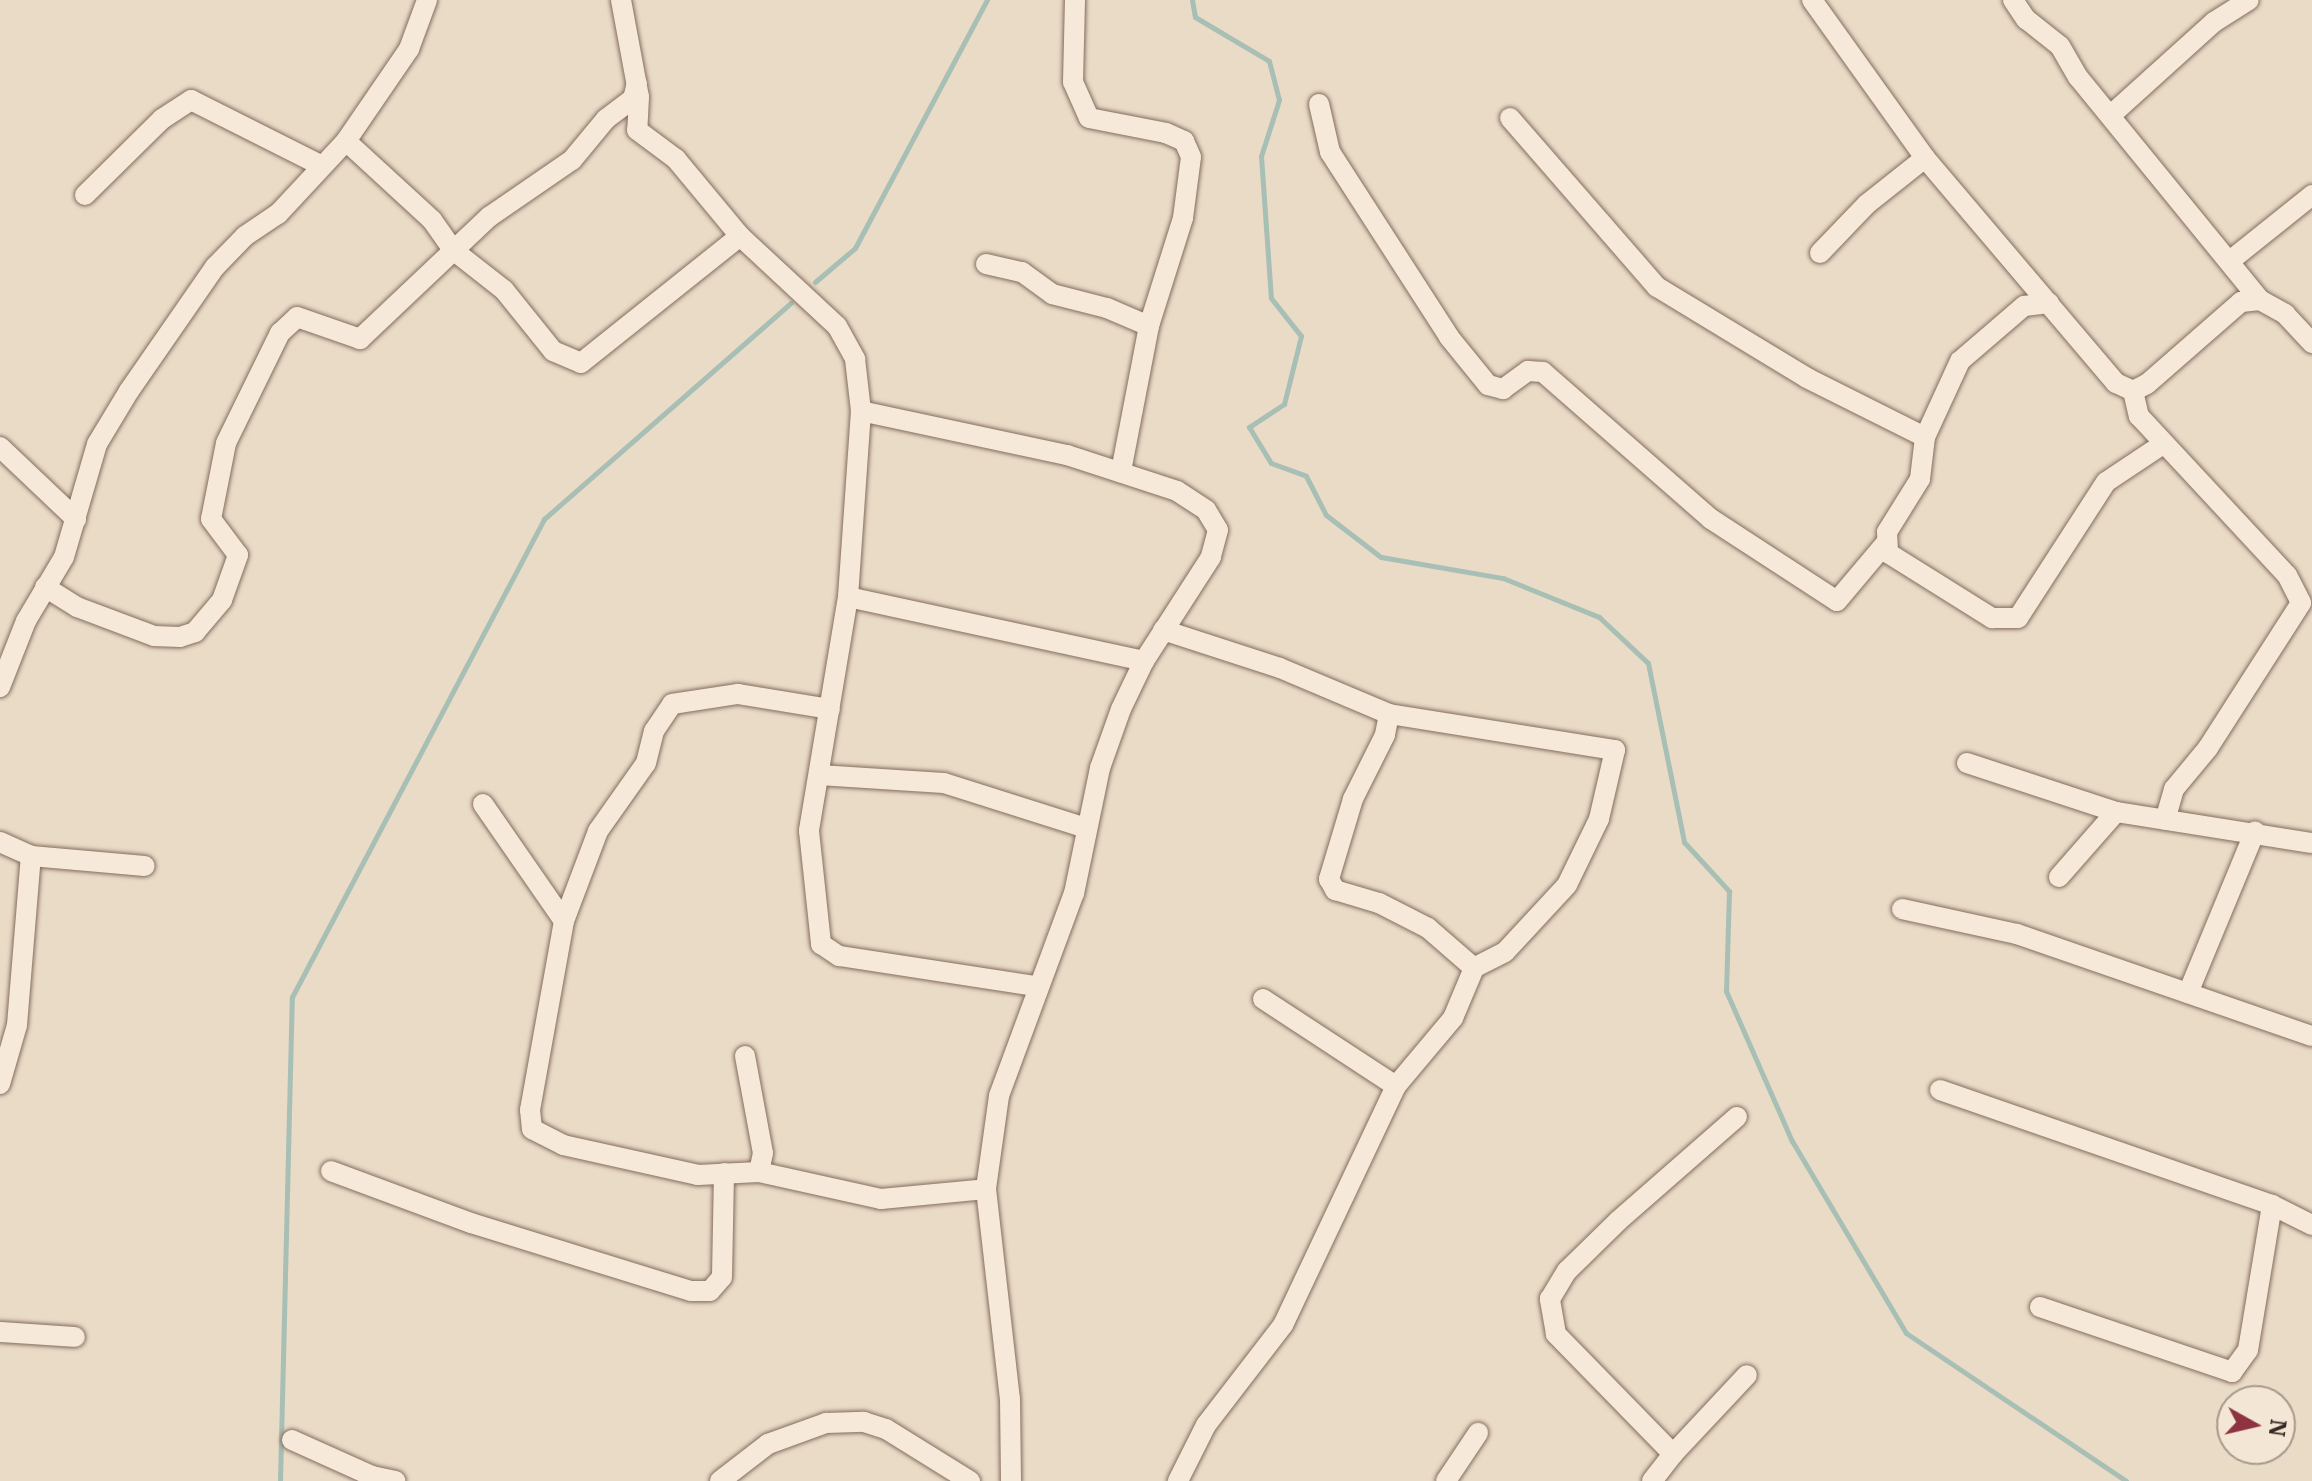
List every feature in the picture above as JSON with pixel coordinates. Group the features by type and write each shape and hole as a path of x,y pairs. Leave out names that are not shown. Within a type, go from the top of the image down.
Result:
{"street":[{"path":"0,687 45,587 64,557 97,444 129,391 215,267 245,236 278,214 320,165 346,141 409,49 427,0"},
{"path":"621,0 637,83 637,130 676,159 740,236 837,326 855,359 861,411 848,597 809,831 821,944 839,956 1036,986"},
{"path":"1075,0 1073,82 1089,118 1184,141 1191,157 1183,218 1149,326 1121,472"},
{"path":"1812,0 1925,158 2116,383 2133,391"},
{"path":"2013,0 2026,19 2060,46 2078,77 2231,260 2260,300 2285,314 2312,343"},
{"path":"2111,115 2214,22 2249,0"},
{"path":"45,587 77,607 154,636 180,637 195,632 222,600 238,555 211,519 226,443 280,333 297,317 360,339 453,250 572,160 606,119 633,99 637,83"},
{"path":"85,195 162,119 191,100 320,165"},
{"path":"1319,104 1330,152 1449,337 1488,385 1503,389 1528,371 1543,372 1711,519 1837,601 1885,544 1920,479 1925,437 1960,361 2024,306 2049,303"},
{"path":"1510,118 1657,287 1807,378 1925,437"},
{"path":"346,141 432,220 453,250 504,290 553,351 581,363 740,236"},
{"path":"1820,253 1867,204 1925,158"},
{"path":"2231,260 2312,195"},
{"path":"986,264 1022,272 1052,294 1107,308 1149,326"},
{"path":"2133,391 2241,302 2260,300"},
{"path":"2133,391 2139,416 2287,575 2301,603 2208,748 2174,789 2165,820"},
{"path":"861,411 962,429 1121,472 1177,491 1206,510 1218,530 1211,557 1144,661 1100,768 1074,893 1036,986 999,1096 986,1189 1010,1399 1011,1481"},
{"path":"1885,544 1888,553 1992,618 2018,618 2106,482 2163,444"},
{"path":"0,447 76,519"},
{"path":"848,597 1144,661"},
{"path":"1163,630 1280,668 1389,714 1615,750 1599,819 1567,885 1505,952 1474,968 1453,1018 1396,1086 1283,1325 1206,1425 1178,1481"},
{"path":"830,709 738,694 672,704 654,731 646,763 598,831 564,921 530,1110 532,1129 563,1145 613,1159 698,1175 759,1172 881,1199 986,1189"},
{"path":"1389,714 1385,735 1353,799 1329,879 1335,890 1379,903 1428,928 1474,968"},
{"path":"1967,763 2116,812 2255,831 2312,843"},
{"path":"819,775 944,783 1086,828"},
{"path":"483,804 564,921"},
{"path":"2059,877 2116,812"},
{"path":"2188,993 2255,831"},
{"path":"0,842 31,856 145,866"},
{"path":"0,1084 3,1059 17,1025 31,856"},
{"path":"1902,909 2017,934 2312,1036"},
{"path":"1263,999 1396,1086"},
{"path":"745,1056 763,1153 759,1172"},
{"path":"1940,1090 2272,1205 2312,1225"},
{"path":"1673,1454 1556,1334 1550,1299 1567,1271 1618,1221 1737,1117"},
{"path":"331,1171 471,1223 691,1291 710,1291 722,1277 724,1173"},
{"path":"2040,1307 2232,1372 2248,1350 2272,1205"},
{"path":"0,1332 75,1337"},
{"path":"1652,1481 1747,1375"},
{"path":"720,1481 768,1444 826,1423 864,1422 886,1429 970,1481"},
{"path":"1446,1481 1478,1433"},
{"path":"292,1440 372,1476 395,1481"}],"waterway":[{"path":"815,282 855,248 987,0"},
{"path":"1192,0 1195,17 1269,61 1279,100 1261,156 1271,298 1301,336 1284,404 1249,427 1271,463 1306,476 1326,515 1381,557 1503,578 1599,617 1648,663 1684,842 1729,891 1726,991 1792,1141 1906,1333 2126,1481"},
{"path":"280,1481 292,997 544,519 791,303"}]}
